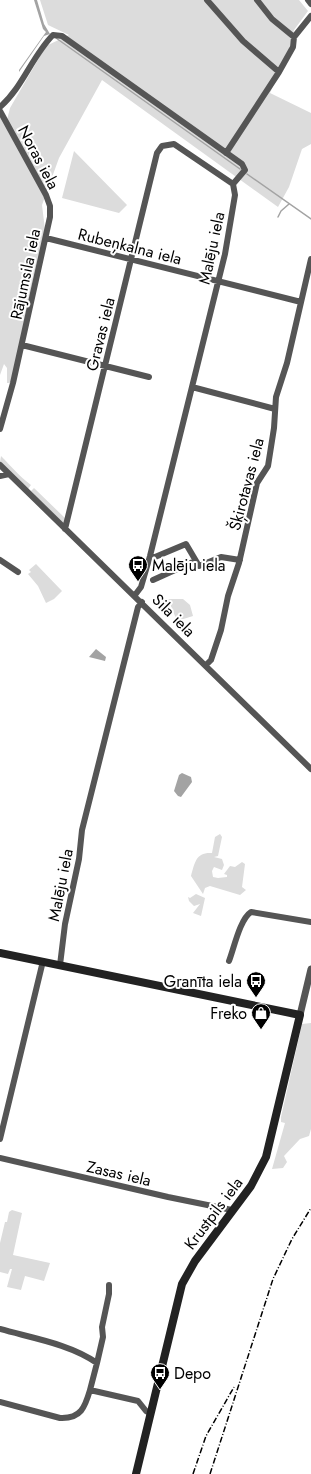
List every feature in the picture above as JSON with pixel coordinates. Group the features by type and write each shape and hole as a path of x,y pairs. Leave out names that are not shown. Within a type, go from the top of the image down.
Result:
{"main road":[{"path":"0,953 300,1015"},
{"name":"Krustpils iela","path":"136,1474 182,1284 195,1261 251,1186 266,1157 300,1015"}],"street":[{"path":"207,0 243,40 279,72"},
{"path":"257,0 272,19 294,37"},
{"path":"308,0 311,4"},
{"path":"226,153 279,72 293,47 294,37 311,16"},
{"path":"0,107 11,97 44,44 53,34 62,36 242,164 245,170 233,184"},
{"name":"Noras iela","path":"0,111 46,195 50,206 50,217"},
{"name":"Gravas iela","path":"65,529 106,367 157,154 162,146 174,144 233,184"},
{"name":"Malēju iela","path":"135,595 141,587 150,556 218,281 229,233 235,195 233,184"},
{"name":"Rājumsila iela","path":"0,429 22,345 50,217"},
{"name":"Rubeņkalna iela","path":"46,238 301,302"},
{"name":"Šķirotavas iela","path":"206,666 211,660 221,630 228,596 240,560 252,499 257,483 268,466 275,423 275,409 279,384 287,363 311,259"},
{"path":"22,345 150,378"},
{"path":"192,387 275,409"},
{"name":"Sila iela","path":"0,466 135,595 311,769"},
{"path":"0,476 9,474"},
{"path":"150,556 155,557 186,544 194,561 199,566 221,557 240,560"},
{"path":"0,560 18,572"},
{"path":"153,580 194,561"},
{"name":"Malēju iela","path":"60,965 65,924 79,859 82,830 124,659 138,608 142,602"},
{"path":"229,960 243,921 251,912 257,911 311,922"},
{"path":"0,1139 42,961"},
{"name":"Krustpils iela","path":"300,1015 311,969"},
{"name":"Zasas iela","path":"0,1158 232,1210"},
{"path":"0,1402 60,1418 70,1418 79,1414 86,1405 97,1363 103,1337 102,1327 109,1294 109,1285"},
{"path":"0,1329 70,1349 97,1363"},
{"path":"90,1390 137,1401 146,1411 150,1413"}],"shaded area":[{"path":"34,0 37,0 44,24 50,34 44,36 19,72 46,32 43,29"},
{"path":"40,0 299,0 308,11 294,30 289,49 270,93 311,113 311,144 302,149 289,187 278,207 102,80 59,158 42,205 46,238 13,383 7,383 7,368 4,364 0,375 0,115 7,120 10,108 46,46 69,35 48,25"},
{"path":"74,151 127,205 119,213 62,198"},
{"path":"1,456 31,485 28,489 0,462"},
{"path":"34,488 66,519 64,524 31,491"},
{"path":"36,564 62,591 54,599 46,603 38,586 28,574 31,572 29,570"},
{"path":"168,599 183,599 190,605 193,616 177,621"},
{"path":"96,649 106,657 105,661 89,657"},
{"path":"182,773 191,777 192,782 181,797 174,791 179,775"},
{"path":"220,834 222,837 218,856 214,857 222,859 224,865 222,870 214,867 212,871 213,877 227,877 227,875 224,874 230,866 235,867 242,862 245,864 242,887 246,890 240,895 210,886 205,888 203,894 191,876 199,856 212,853 215,837"},
{"path":"196,894 205,898 201,916 193,913 200,904 194,906 189,901 188,897 190,898"},
{"path":"311,1023 311,1129 309,1136 300,1139 284,1156 287,1162 283,1168 272,1169 285,1123 281,1122 281,1117 302,1024"},
{"path":"12,1210 22,1213 13,1255 50,1263 44,1281 25,1276 21,1290 7,1287 12,1269 10,1269 8,1274 0,1272 0,1243 5,1222 7,1222 9,1212"}],"waterway":[{"path":"56,38 240,169"},
{"path":"247,174 311,219"},
{"path":"278,217 281,211 289,204"}],"railway":[{"path":"210,1474 273,1279 292,1239 311,1208"},
{"path":"193,1474 206,1436 234,1387"}],"place":[{"name":"Malēju iela","path":"138,582"},
{"name":"Granīta iela","path":"256,998"},
{"name":"Freko","path":"261,1030"},
{"name":"Depo","path":"160,1390"}]}
